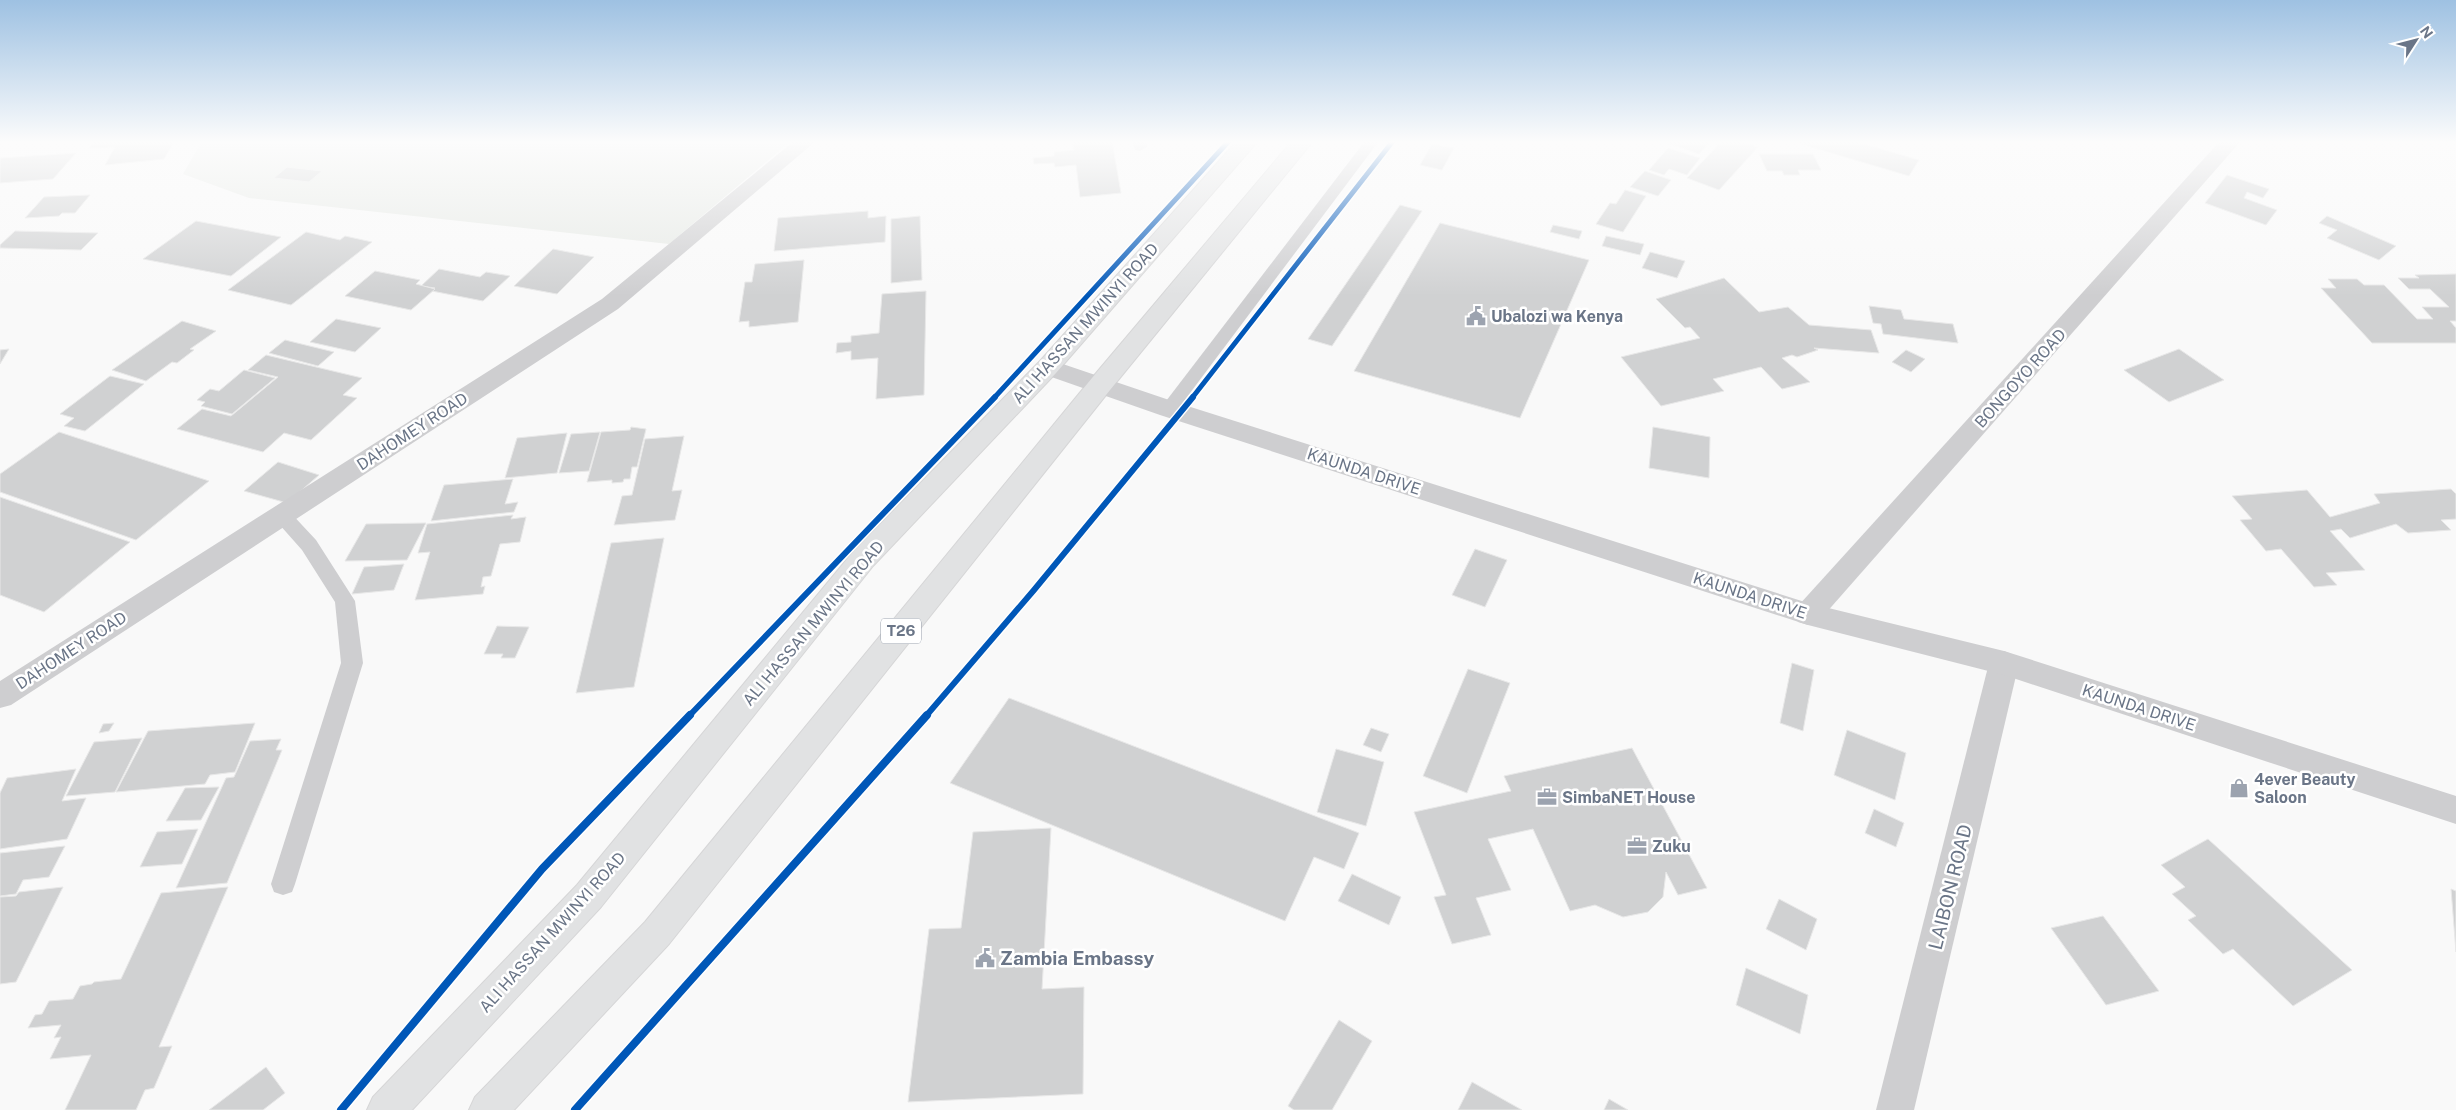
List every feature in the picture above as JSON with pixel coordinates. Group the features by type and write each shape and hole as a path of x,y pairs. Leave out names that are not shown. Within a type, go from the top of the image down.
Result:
{"highway":[{"name":"ALI HASSAN MWINYI ROAD","path":"386,1110 589,896 863,560 1048,367 1202,193"},
{"name":"T26","path":"488,1110 657,933 1101,384 1260,193"}],"street":[{"name":"DAHOMEY ROAD","path":"0,696 610,304 744,193"},
{"name":"BONGOYO ROAD","path":"1808,614 2185,193"},
{"name":"KAUNDA DRIVE","path":"1048,367 1808,614 2004,663 2456,810"},
{"name":"LAIBON ROAD","path":"1895,1110 2004,663"}],"lane":[{"path":"1151,402 1328,193"},
{"path":"281,515 309,545 345,601 352,662 283,884"}],"shaded area":[{"path":"235,193 730,193 669,244 249,198"}],"building":[{"path":"1079,193 1121,193 1080,197"},
{"path":"1623,193 1635,193 1646,196 1623,232 1596,224 1610,203 1616,204"},
{"path":"1648,193 1661,193 1658,196"},
{"path":"2213,193 2247,193 2244,198 2277,210 2266,225 2205,203"},
{"path":"2249,193 2266,193 2263,198"},
{"path":"90,195 75,213 25,218 44,197"},
{"path":"1400,205 1422,211 1332,346 1308,339"},
{"path":"868,211 868,218 886,216 885,242 774,251 778,218"},
{"path":"920,216 922,280 891,283 891,219"},
{"path":"2327,216 2396,246 2379,260 2327,238 2337,230 2319,223"},
{"path":"196,221 281,237 231,276 143,259"},
{"name":"Ubalozi wa Kenya","path":"1440,223 1589,260 1520,418 1354,371"},
{"path":"1553,225 1582,231 1579,239 1550,232"},
{"path":"15,231 98,233 81,250 0,248 0,245"},
{"path":"306,232 340,240 345,236 372,242 291,305 228,290"},
{"path":"1606,236 1644,244 1640,255 1602,246"},
{"path":"553,249 594,257 557,294 514,286"},
{"path":"1650,252 1685,261 1677,278 1642,268"},
{"path":"804,260 798,322 749,327 749,321 739,322 745,282 752,282 755,264"},
{"path":"439,269 480,277 486,272 510,276 483,301 432,291 435,288 421,286"},
{"path":"375,271 420,280 416,284 435,289 411,310 345,296"},
{"path":"2456,274 2456,321 2450,321 2456,328 2456,343 2372,343 2321,288 2336,288 2328,279 2357,279 2364,285 2384,285 2417,319 2433,319 2422,307 2449,307 2430,289 2409,289 2398,278 2419,278 2415,275"},
{"path":"1724,278 1759,312 1788,307 1809,325 1871,330 1879,353 1814,348 1818,350 1797,357 1792,355 1782,358 1810,382 1782,389 1761,367 1713,379 1724,391 1661,406 1621,357 1700,338 1690,327 1685,328 1656,299"},
{"path":"926,291 924,395 876,399 878,358 851,360 851,351 836,353 837,343 851,342 851,336 879,333 882,294"},
{"path":"1869,306 1901,310 1904,319 1953,324 1958,343 1883,334 1881,324 1873,323"},
{"path":"336,319 381,328 355,352 310,342"},
{"path":"182,321 216,331 190,349 194,350 177,363 172,362 146,381 112,370"},
{"path":"285,340 334,352 318,366 269,353"},
{"path":"9,349 0,364 0,350"},
{"path":"2179,349 2224,380 2169,402 2124,370"},
{"path":"1906,350 1925,359 1911,372 1892,362"},
{"path":"266,355 362,378 343,395 357,398 311,440 284,433 263,452 177,429 202,409 231,416 278,377 248,370"},
{"path":"244,370 275,378 232,414 201,406 205,402 197,400 210,389 219,391"},
{"path":"110,376 144,384 85,431 64,426 74,418 60,414"},
{"path":"631,427 646,429 637,467 632,467 630,479 612,483 612,480 587,482 601,432 630,430"},
{"path":"1653,427 1710,437 1709,478 1649,468"},
{"path":"59,432 209,481 136,540 0,492 0,474"},
{"path":"600,432 589,471 559,473 571,434"},
{"path":"567,433 557,473 505,478 517,438"},
{"path":"684,436 672,491 682,490 675,520 614,525 622,496 632,495 645,439"},
{"path":"278,462 319,475 287,503 244,491"},
{"path":"513,479 505,504 518,502 514,512 431,521 444,485"},
{"path":"2451,489 2456,494 2456,519 2441,520 2451,530 2408,533 2396,524 2350,538 2341,529 2330,531 2365,570 2326,573 2337,585 2314,587 2281,549 2266,551 2240,520 2252,519 2232,496 2307,490 2330,517 2380,503 2374,494"},
{"path":"0,497 130,542 44,612 0,595"},
{"path":"513,515 511,519 526,517 520,542 500,544 491,576 483,577 481,587 485,586 483,594 415,600 430,552 418,553 427,524"},
{"path":"426,523 407,560 345,561 366,524"},
{"path":"664,538 634,687 576,693 611,543"},
{"path":"1475,549 1507,560 1485,607 1452,595"},
{"path":"404,564 394,590 352,594 364,567"},
{"path":"497,626 529,627 515,658 501,658 503,654 484,654"},
{"path":"1792,663 1814,670 1803,731 1780,723"},
{"path":"1468,669 1510,683 1467,793 1423,776"},
{"path":"1009,698 1359,833 1344,869 1314,857 1285,921 950,783"},
{"path":"114,723 109,731 99,733 103,724"},
{"path":"255,723 235,772 210,775 205,784 116,792 148,731"},
{"path":"1371,728 1389,734 1381,752 1363,745"},
{"path":"1847,730 1906,753 1895,800 1834,775"},
{"path":"142,738 115,792 66,796 94,742"},
{"path":"281,739 276,750 282,750 227,883 176,888 226,778 234,777 250,741"},
{"path":"1632,748 1707,888 1678,895 1666,872 1663,897 1648,912 1623,917 1595,905 1570,911 1533,829 1488,839 1511,890 1476,898 1491,935 1452,944 1434,897 1446,895 1414,812 1511,791 1504,776"},
{"path":"1336,749 1384,762 1366,826 1317,812"},
{"path":"76,769 62,801 86,798 67,839 0,849 0,793 7,778"},
{"path":"219,787 201,820 166,821 185,788"},
{"path":"1874,809 1904,823 1896,847 1865,833"},
{"name":"Zambia Embassy","path":"1051,828 1042,989 1084,987 1083,1094 908,1102 929,929 961,928 973,832"},
{"path":"198,829 182,864 140,867 157,832"},
{"path":"2208,839 2352,970 2293,1006 2233,949 2223,954 2188,920 2196,916 2172,894 2185,887 2161,865"},
{"path":"65,846 49,877 23,880 16,894 0,896 0,853"},
{"path":"1352,874 1401,897 1389,925 1338,901"},
{"path":"63,887 16,982 0,984 0,897 16,896 19,892"},
{"path":"228,887 159,1047 172,1046 154,1088 145,1090 136,1110 65,1110 91,1055 50,1059 61,1037 54,1038 61,1025 28,1028 35,1015 42,1014 49,1001 73,999 80,986 94,982 121,979 161,893"},
{"path":"2451,889 2456,891 2456,952"},
{"path":"1779,899 1817,919 1806,950 1766,929"},
{"path":"2103,916 2159,991 2106,1005 2051,928"},
{"path":"1746,968 1808,995 1800,1034 1736,1005"},
{"path":"1339,1020 1372,1041 1332,1110 1294,1110 1288,1106"},
{"path":"266,1067 285,1093 263,1110 209,1110"},
{"path":"1472,1082 1522,1110 1458,1110"},
{"path":"1609,1099 1628,1110 1604,1110"}],"cycle path":[{"path":"341,1110 542,869 982,411 1182,193"},
{"path":"575,1110 883,766 1034,590 1208,378 1353,193"}],"place":[{"name":"Ubalozi wa Kenya","path":"1476,316"},
{"name":"4ever Beauty Saloon","path":"2239,788"},
{"name":"SimbaNET House","path":"1547,797"},
{"name":"Zuku","path":"1637,846"},
{"name":"Zambia Embassy","path":"985,958"}]}
